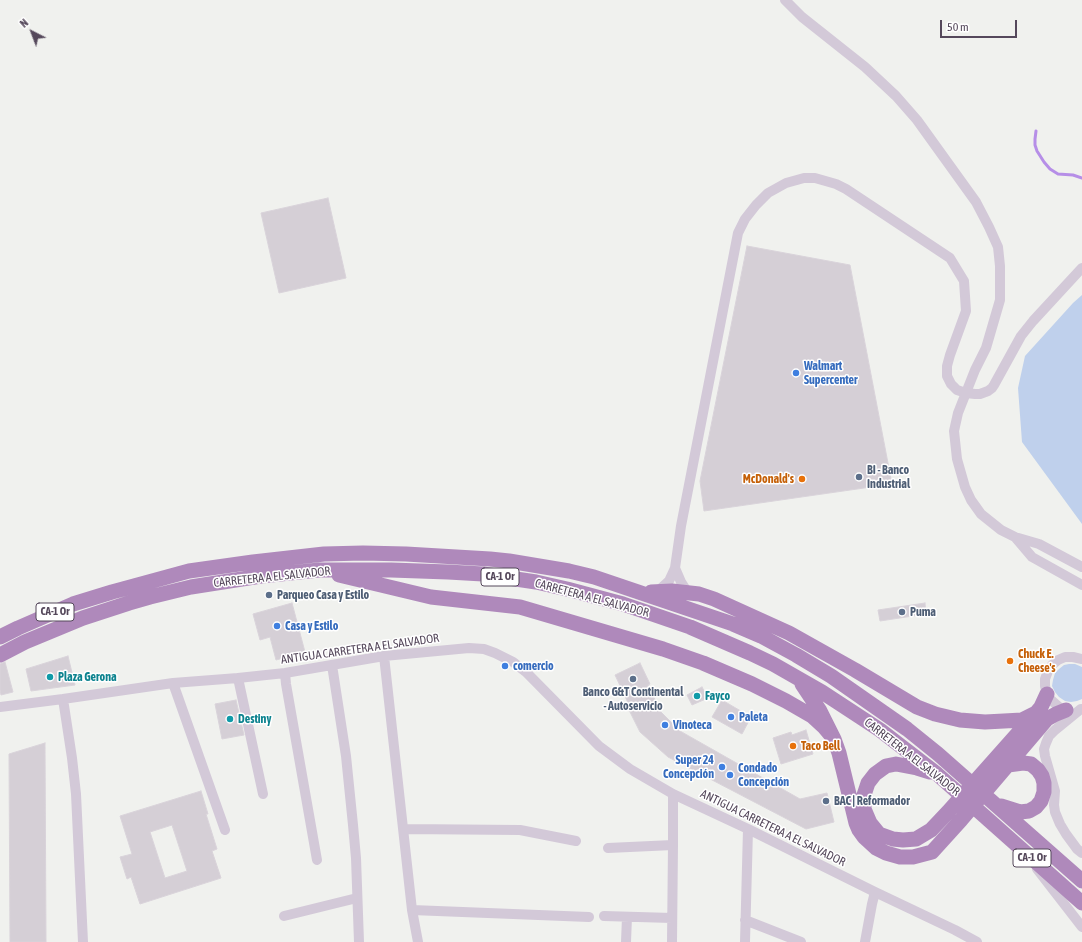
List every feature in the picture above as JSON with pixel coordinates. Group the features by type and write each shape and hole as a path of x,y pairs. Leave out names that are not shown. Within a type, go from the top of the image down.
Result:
{"highway":[{"name":"CARRETERA A EL SALVADOR","path":"0,637 73,604 190,571 324,554 406,554 509,561 548,567 588,576 733,624 761,636 831,676 907,729 938,754 1082,881"},
{"path":"319,570 431,597 520,608 703,662 740,678 792,704 812,716 834,739"},
{"name":"CARRETERA A EL SALVADOR","path":"0,656 25,642 83,618 150,597 191,587 246,578 319,570 391,570 483,574 536,582 623,604 690,627 750,653 798,678 880,730 937,774 1082,903"},
{"path":"638,592 672,591 699,594 714,599 789,633 917,707 935,714 960,720 1004,722 1022,720 1036,713"},
{"path":"798,678 820,711 834,739 839,753 856,824 859,830 876,848 900,857 913,857 932,852 944,840 1047,719 1056,714 1076,709"},
{"path":"886,688 907,729"},
{"path":"937,774 896,764 886,766 875,774 868,783 864,796 864,809 870,823 880,834 893,839 916,839 930,830 948,812 1036,713 1047,694"},
{"path":"994,803 1020,812 1029,811 1036,807 1041,801 1044,792 1044,783 1038,770 1031,764 1023,762 1008,765"},
{"path":"1050,852 1082,866"}],"street":[{"path":"785,0 802,18 865,67 896,96 917,120 976,202 989,226 998,247 1000,266 1000,300 986,348 975,370 958,413 954,431 957,459 965,487 971,500 981,514 1001,530 1015,538 1039,544 1082,567"},
{"path":"657,592 669,581 675,568 681,526 738,233 745,219 768,193 786,183 804,178 815,178 836,184 846,189 950,258 964,281 966,311 950,355 947,366 948,376 951,384 957,390 966,393 980,394 992,388 1021,336 1032,321 1082,268"},
{"path":"1015,538 1032,557 1082,585"},
{"path":"675,568 688,593"},
{"name":"ANTIGUA CARRETERA A EL SALVADOR","path":"0,707 173,683 285,673 384,656 468,648 484,650 495,653 513,662 526,672 599,746 630,768 673,794 748,829 977,942"},
{"path":"384,656 412,910 418,942"},
{"path":"1076,709 1054,704 1047,694 1045,679 1052,665 1058,660 1065,657 1082,659"},
{"path":"332,665 346,756 353,825 358,898 359,942"},
{"path":"285,673 317,860"},
{"path":"238,678 263,794"},
{"path":"173,683 225,830"},
{"path":"63,699 76,794 83,942"},
{"path":"1076,709 1049,736 1044,749 1044,756 1055,791 1055,812 1066,834 1077,849 1082,853"},
{"path":"672,942 674,845 673,794"},
{"path":"404,829 520,830 576,841"},
{"path":"745,942 748,829"},
{"path":"608,848 674,845"},
{"path":"1025,852 1046,882 1082,926"},
{"path":"865,942 875,892"},
{"path":"284,916 358,898"},
{"path":"412,910 589,918"},
{"path":"604,916 672,918"},
{"path":"626,942 627,917"},
{"path":"745,920 801,942"}],"shaded area":[{"path":"1082,295 1082,524 1022,442 1018,388 1025,356"},
{"path":"1075,664 1082,667 1082,699 1071,702 1065,701 1059,697 1052,686 1055,673 1064,665"}],"building":[{"path":"328,198 346,278 279,293 261,213"},
{"name":"Walmart Supercenter","path":"747,246 850,265 892,484 704,511 700,481"},
{"name":"Casa y Estilo","path":"292,603 305,652 276,660 270,637 260,640 253,614"},
{"name":"Puma","path":"925,603 926,614 880,621 878,610"},
{"name":"Plaza Gerona","path":"68,656 75,685 31,691 26,669"},
{"path":"5,662 13,692 1,695 0,664"},
{"name":"Condado Concepción","path":"640,663 650,684 648,685 661,712 680,731 800,799 827,793 834,822 806,829 668,757 640,732 627,706 629,705 615,675"},
{"name":"Fayco","path":"702,687 708,698 692,705 687,695"},
{"name":"Destiny","path":"236,700 244,735 222,739 215,704"},
{"name":"Paleta","path":"722,700 751,717 742,734 712,717"},
{"name":"Taco Bell","path":"806,730 813,754 781,764 773,738 791,732 792,735"},
{"path":"45,743 46,942 10,942 9,754"},
{"path":"201,791 208,814 206,814 217,849 212,851 221,878 140,904 131,877 127,879 120,857 132,854 120,816","holes":["172,825 187,871 165,878 150,832"]}],"waterway":[{"path":"1036,131 1035,145 1037,151 1050,169 1058,174 1073,175 1082,178"}],"place":[{"name":"Walmart Supercenter","path":"796,373"},
{"name":"BI - Banco Industrial","path":"859,477"},
{"name":"McDonald's","path":"802,479"},
{"name":"Parqueo Casa y Estilo","path":"269,595"},
{"name":"Puma","path":"902,612"},
{"name":"Casa y Estilo","path":"277,626"},
{"name":"Chuck E. Cheese's","path":"1010,661"},
{"name":"comercio","path":"505,666"},
{"name":"Plaza Gerona","path":"50,677"},
{"name":"Banco G&T Continental - Autoservicio","path":"633,679"},
{"name":"Fayco","path":"697,696"},
{"name":"Paleta","path":"731,717"},
{"name":"Destiny","path":"230,719"},
{"name":"Vinoteca","path":"665,725"},
{"name":"Taco Bell","path":"793,746"},
{"name":"Super 24 Concepción","path":"722,767"},
{"name":"Condado Concepción","path":"730,775"},
{"name":"BAC | Reformador","path":"826,801"}]}
